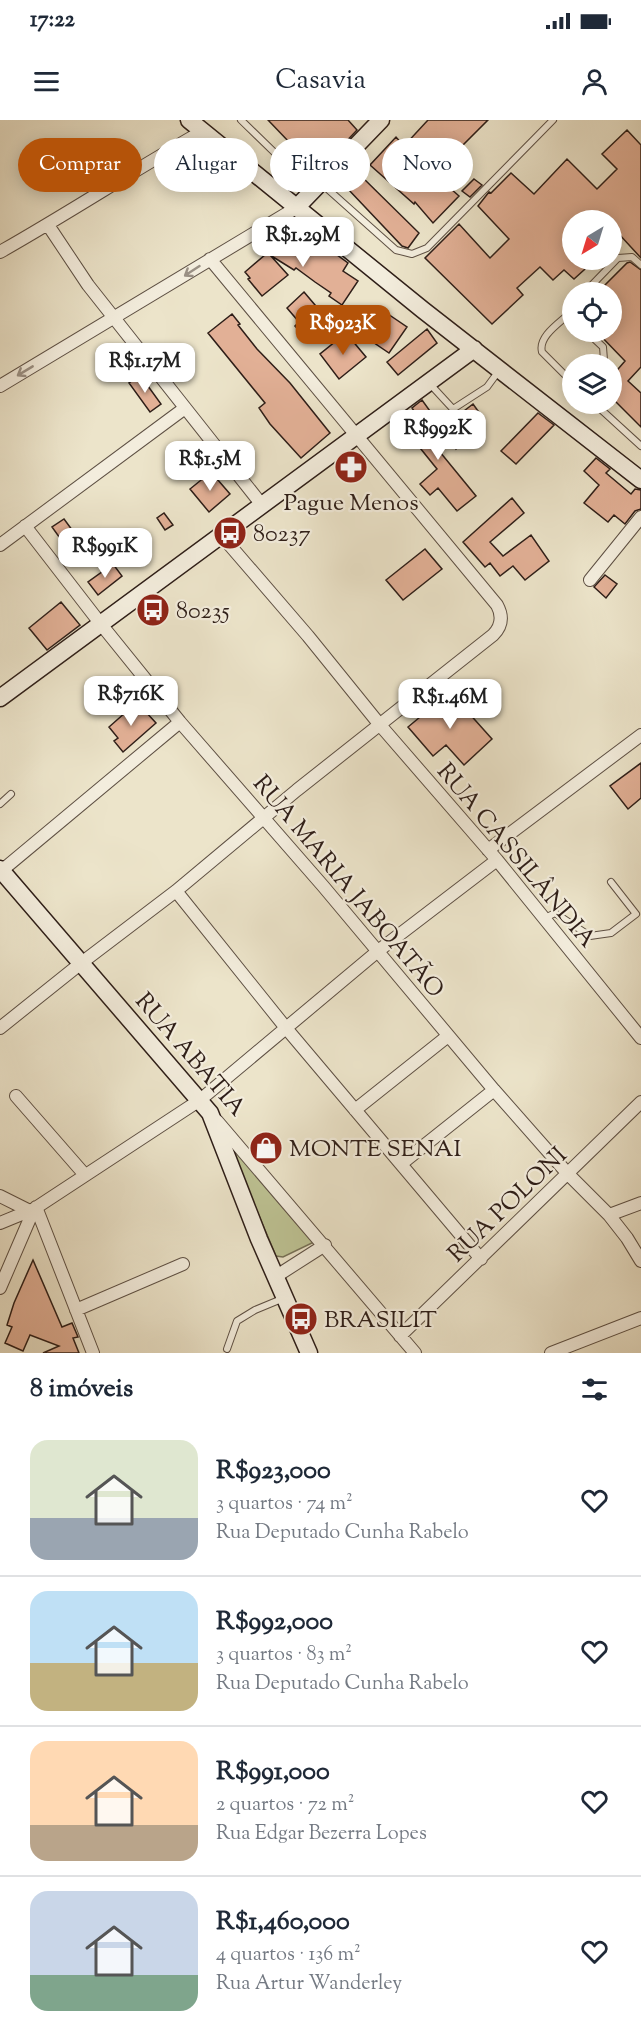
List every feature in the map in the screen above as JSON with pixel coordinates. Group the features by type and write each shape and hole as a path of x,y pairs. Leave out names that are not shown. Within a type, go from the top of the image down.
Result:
{"street":[{"path":"189,120 296,208 641,480"},
{"path":"364,138 381,120"},
{"path":"0,252 202,131"},
{"path":"0,386 296,208 314,192"},
{"path":"48,225 88,285 262,505"},
{"path":"0,1028 176,891 297,790 493,635 502,620 497,605 210,259"},
{"path":"0,698 474,349"},
{"path":"0,545 185,408"},
{"path":"590,580 641,517"},
{"name":"RUA MARIA JABOATÃO","path":"26,526 180,722 265,818 494,1090 568,1174 609,1215 641,1261"},
{"name":"RUA CASSILÂNDIA","path":"221,535 497,860 641,1038"},
{"path":"1,870 180,722"},
{"path":"488,850 641,735"},
{"path":"0,1223 33,1209 85,1174 205,1107 286,1028 378,951 497,860"},
{"name":"RUA ABATIA","path":"1,870 325,1245 415,1353"},
{"path":"176,891 286,1028 481,1259"},
{"path":"355,1110 448,1036"},
{"path":"401,1164 494,1090"},
{"path":"16,1096 85,1174"},
{"name":"RUA POLONI","path":"400,1336 641,1102"},
{"path":"205,1107 309,1353"},
{"path":"0,1196 33,1209 93,1353"},
{"path":"609,1215 641,1203"},
{"path":"0,1288 33,1209"},
{"path":"275,1277 325,1245"},
{"path":"76,1310 183,1264"},
{"path":"551,1353 641,1318"}],"lane":[{"path":"241,120 270,146"},
{"path":"323,192 396,250 412,254 427,248 553,120"},
{"path":"595,282 618,258 632,257 641,265"},
{"path":"562,323 544,338 541,347 542,352 562,372"},
{"path":"428,382 453,409 487,387 501,369"},
{"path":"606,414 641,446"},
{"path":"0,804 11,794"},
{"path":"544,918 555,913 590,936 612,933 636,914 611,882"},
{"path":"227,1349 237,1322 255,1310 285,1298"}],"green space":[{"path":"227,1140 314,1242 283,1257 276,1256"}],"building":[{"path":"268,120 348,120 357,130 349,138 285,138"},
{"path":"428,120 488,120 470,138 411,138"},
{"path":"627,130 641,145 641,258 622,237 622,210 562,210 562,270 564,270 553,280 540,267 517,288 523,295 492,324 425,258 459,224 490,258 509,239 478,206 489,192 491,193 511,173 534,194 567,159 597,189 617,169 602,154"},
{"path":"382,152 382,176 370,165"},
{"path":"473,180 482,185 470,197 463,192 473,192"},
{"path":"370,185 419,233 408,248 402,246 351,192 370,192"},
{"path":"400,192 454,192 459,196 433,223 415,202 414,204"},
{"path":"293,231 310,253 318,241 348,263 343,271 358,281 342,305 329,296 331,293 296,268 294,270 270,255 288,275 262,296 248,279 250,278 245,272"},
{"path":"630,262 641,270 641,367 628,381 641,393 641,427 622,408 622,364 625,361 622,354 618,354 607,342 622,342 622,282 608,282"},
{"path":"564,270 584,270 574,279"},
{"path":"304,292 315,305 310,309 322,323 306,338 295,326 299,322 287,308"},
{"path":"385,312 407,327 389,353 367,338"},
{"path":"232,314 257,349 290,383 330,433 301,458 270,424 259,408 265,403 208,333"},
{"path":"427,329 437,343 398,375 387,362"},
{"path":"346,333 366,357 339,379 320,354"},
{"path":"140,375 161,404 150,412 129,383"},
{"path":"422,400 440,425 426,435 476,496 457,511 438,488 430,495 420,484 437,469 404,428 418,417 412,408"},
{"path":"473,404 483,418 456,449 442,428"},
{"path":"538,413 554,425 516,464 501,451"},
{"path":"596,458 610,469 606,473 631,494 635,489 641,490 641,509 635,511 625,524 614,515 608,522 584,503 599,485 584,471"},
{"path":"211,472 230,494 209,512 190,489"},
{"path":"512,498 524,513 490,542 503,556 531,535 549,561 525,580 513,566 500,576 490,563 485,567 463,542"},
{"path":"164,513 173,525 165,530 157,518"},
{"path":"64,519 84,546 72,555 52,527"},
{"path":"425,549 442,569 403,600 386,580"},
{"path":"113,564 122,576 98,595 88,582"},
{"path":"605,575 617,584 606,598 594,587"},
{"path":"61,602 80,625 47,650 29,628"},
{"path":"450,692 492,739 464,765 446,745 433,756 408,727"},
{"path":"135,704 156,723 123,752 114,741 118,738 109,727"},
{"path":"641,763 641,798 628,809 610,786"},
{"path":"33,1260 62,1327 72,1323 78,1337 73,1338 79,1353 43,1353 59,1346 30,1335 23,1351 5,1343 12,1327 7,1325 14,1303"}],"place":[{"name":"Pague Menos","path":"351,467"},
{"name":"80237","path":"230,533"},
{"name":"80235","path":"153,610"},
{"name":"MONTE SENAI","path":"266,1148"},
{"name":"BRASILIT","path":"301,1319"}]}
